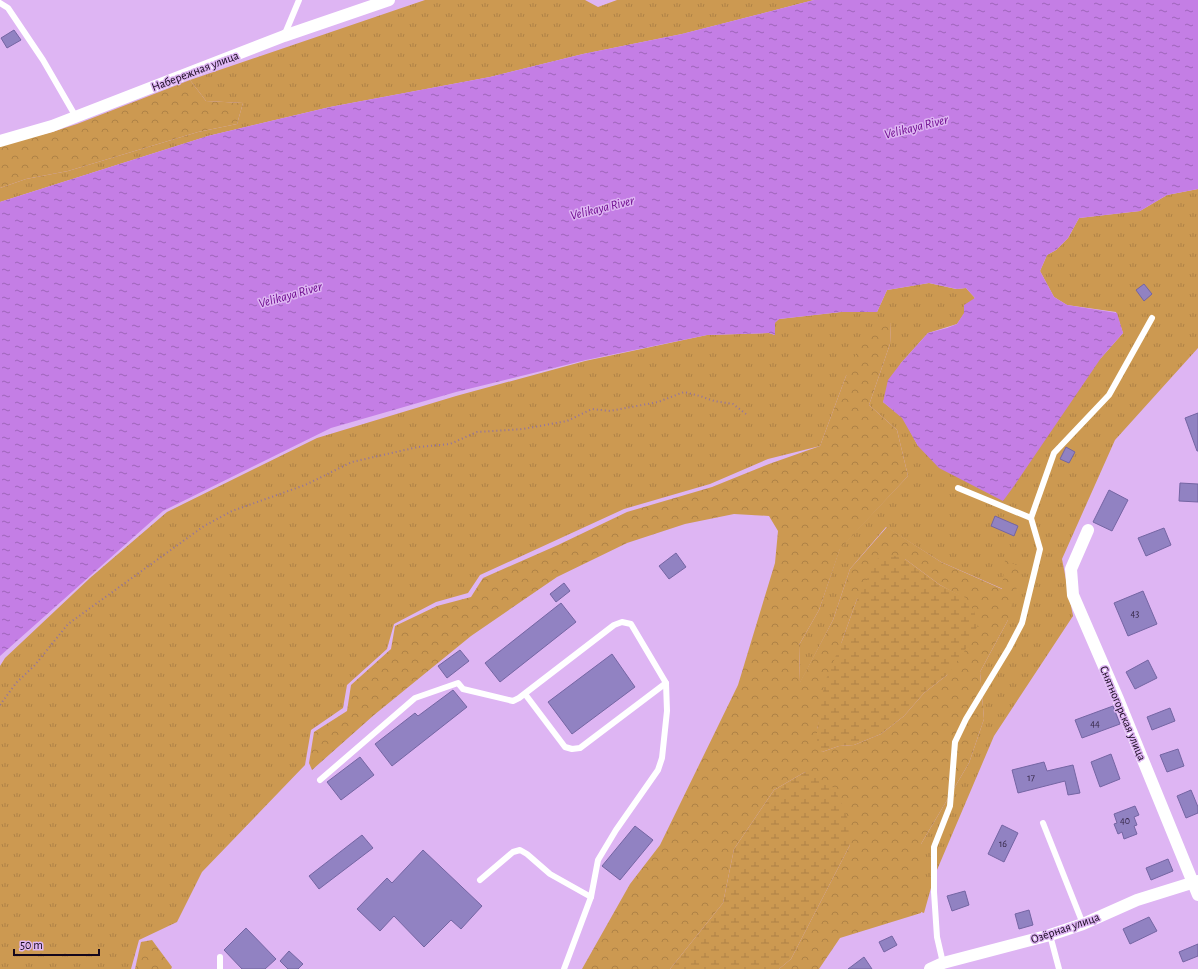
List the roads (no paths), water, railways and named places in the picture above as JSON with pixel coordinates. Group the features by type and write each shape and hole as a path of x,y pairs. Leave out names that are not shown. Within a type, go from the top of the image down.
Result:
{"street":[{"name":"Набережная улица","path":"0,141 52,126 284,36 389,0"},
{"name":"Снятногорская улица","path":"1088,530 1071,569 1072,595 1118,699 1195,882 1198,895"},
{"name":"Озёрная улица","path":"930,969 944,963 1050,935 1083,924 1137,900 1195,882"}],"lane":[{"path":"284,36 299,0"},
{"path":"0,3 8,8 43,60 76,117"},
{"path":"944,963 937,937 934,892 934,847 950,806 955,742 966,719 1009,648 1022,623 1040,549 1031,518 1054,453 1108,395 1152,318"},
{"path":"958,488 1031,518"},
{"path":"320,780 414,698 458,683 463,689 513,701 525,694 614,625 622,622 631,624 666,683 667,710 662,758 658,770 616,830 598,860 591,897 564,969"},
{"path":"525,694 565,747 572,750 580,748 666,683"},
{"path":"1043,823 1083,924"},
{"path":"480,880 513,852 520,850 527,854 550,874 591,897"},
{"path":"1050,935 1059,969"},
{"path":"220,957 220,969"}],"water":[{"name":"Velikaya River","path":"814,0 1198,0 1198,189 1167,195 1140,211 1079,218 1068,238 1056,250 1047,255 1040,271 1054,297 1067,305 1117,313 1123,333 1101,358 1003,501 939,468 918,446 902,418 883,402 888,380 901,363 928,333 957,324 964,313 964,305 975,298 966,288 957,289 929,283 887,290 877,312 841,312 779,319 775,323 775,335 769,333 707,335 586,360 456,392 331,428 163,511 0,656 0,202 208,136 330,107 490,77 583,54 682,34"}]}
